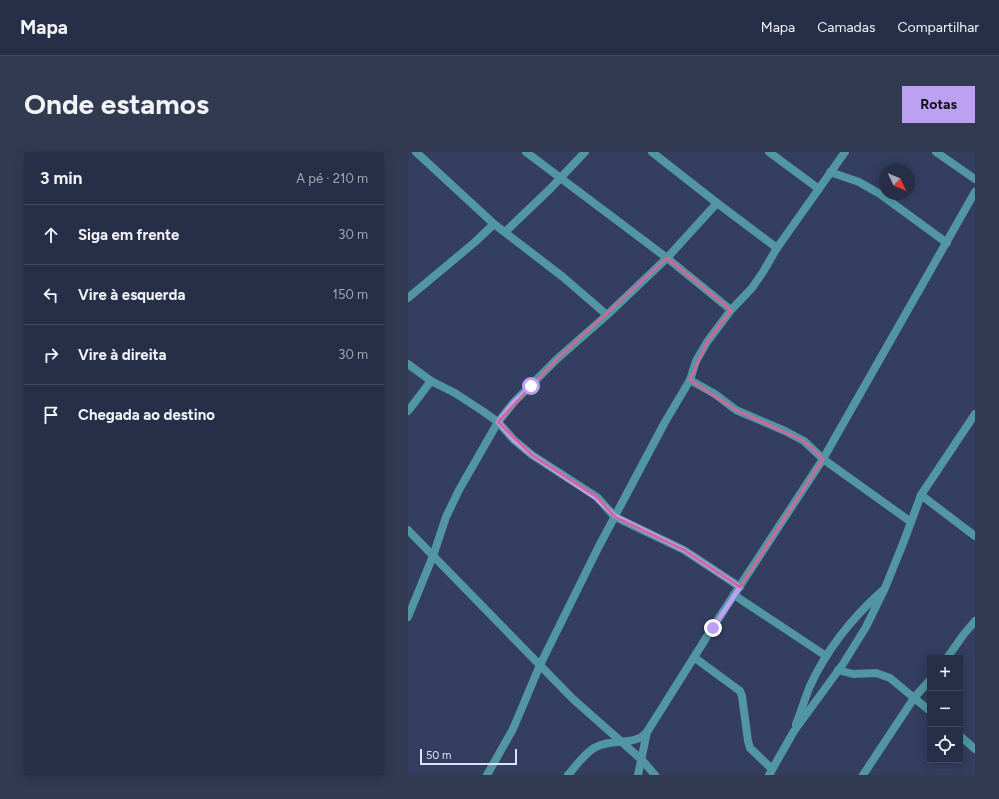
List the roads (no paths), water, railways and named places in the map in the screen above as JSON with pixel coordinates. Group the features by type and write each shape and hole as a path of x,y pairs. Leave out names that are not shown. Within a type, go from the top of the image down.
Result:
{"street":[{"path":"416,152 494,224 563,277 607,315"},
{"path":"526,152 667,258 731,310"},
{"path":"505,232 560,179 584,152"},
{"path":"652,152 777,248"},
{"path":"769,152 819,189"},
{"path":"487,775 513,729 540,665 598,548 665,422 690,380 696,361 707,342 731,310 752,288 777,248 845,152"},
{"path":"936,152 975,179"},
{"path":"830,172 858,182 880,194 947,243"},
{"path":"568,775 594,748 612,742 638,739 647,732 823,459 975,192"},
{"path":"408,617 433,556 446,517 458,490 498,422 514,402 557,359 607,315 667,258 717,203"},
{"path":"408,298 475,242 494,224"},
{"path":"408,364 431,381 455,393 498,422 514,440 532,455 596,498 615,516 684,550 740,587"},
{"path":"690,380 715,394 736,410 785,431 804,441 823,459 911,522"},
{"path":"408,412 431,381"},
{"path":"695,658 740,691 750,748 771,772 794,731 838,670 866,627 885,588 921,496 974,420"},
{"path":"921,496 975,536"},
{"path":"408,530 573,700 642,760 655,775"},
{"path":"794,731 810,686 826,656 842,632 860,611 885,588"},
{"path":"734,595 826,656"},
{"path":"949,655 975,621"},
{"path":"838,670 853,674 876,673 890,678 927,708"},
{"path":"864,775 914,698 927,683"},
{"path":"638,775 647,732"},
{"path":"963,739 975,749"}]}
